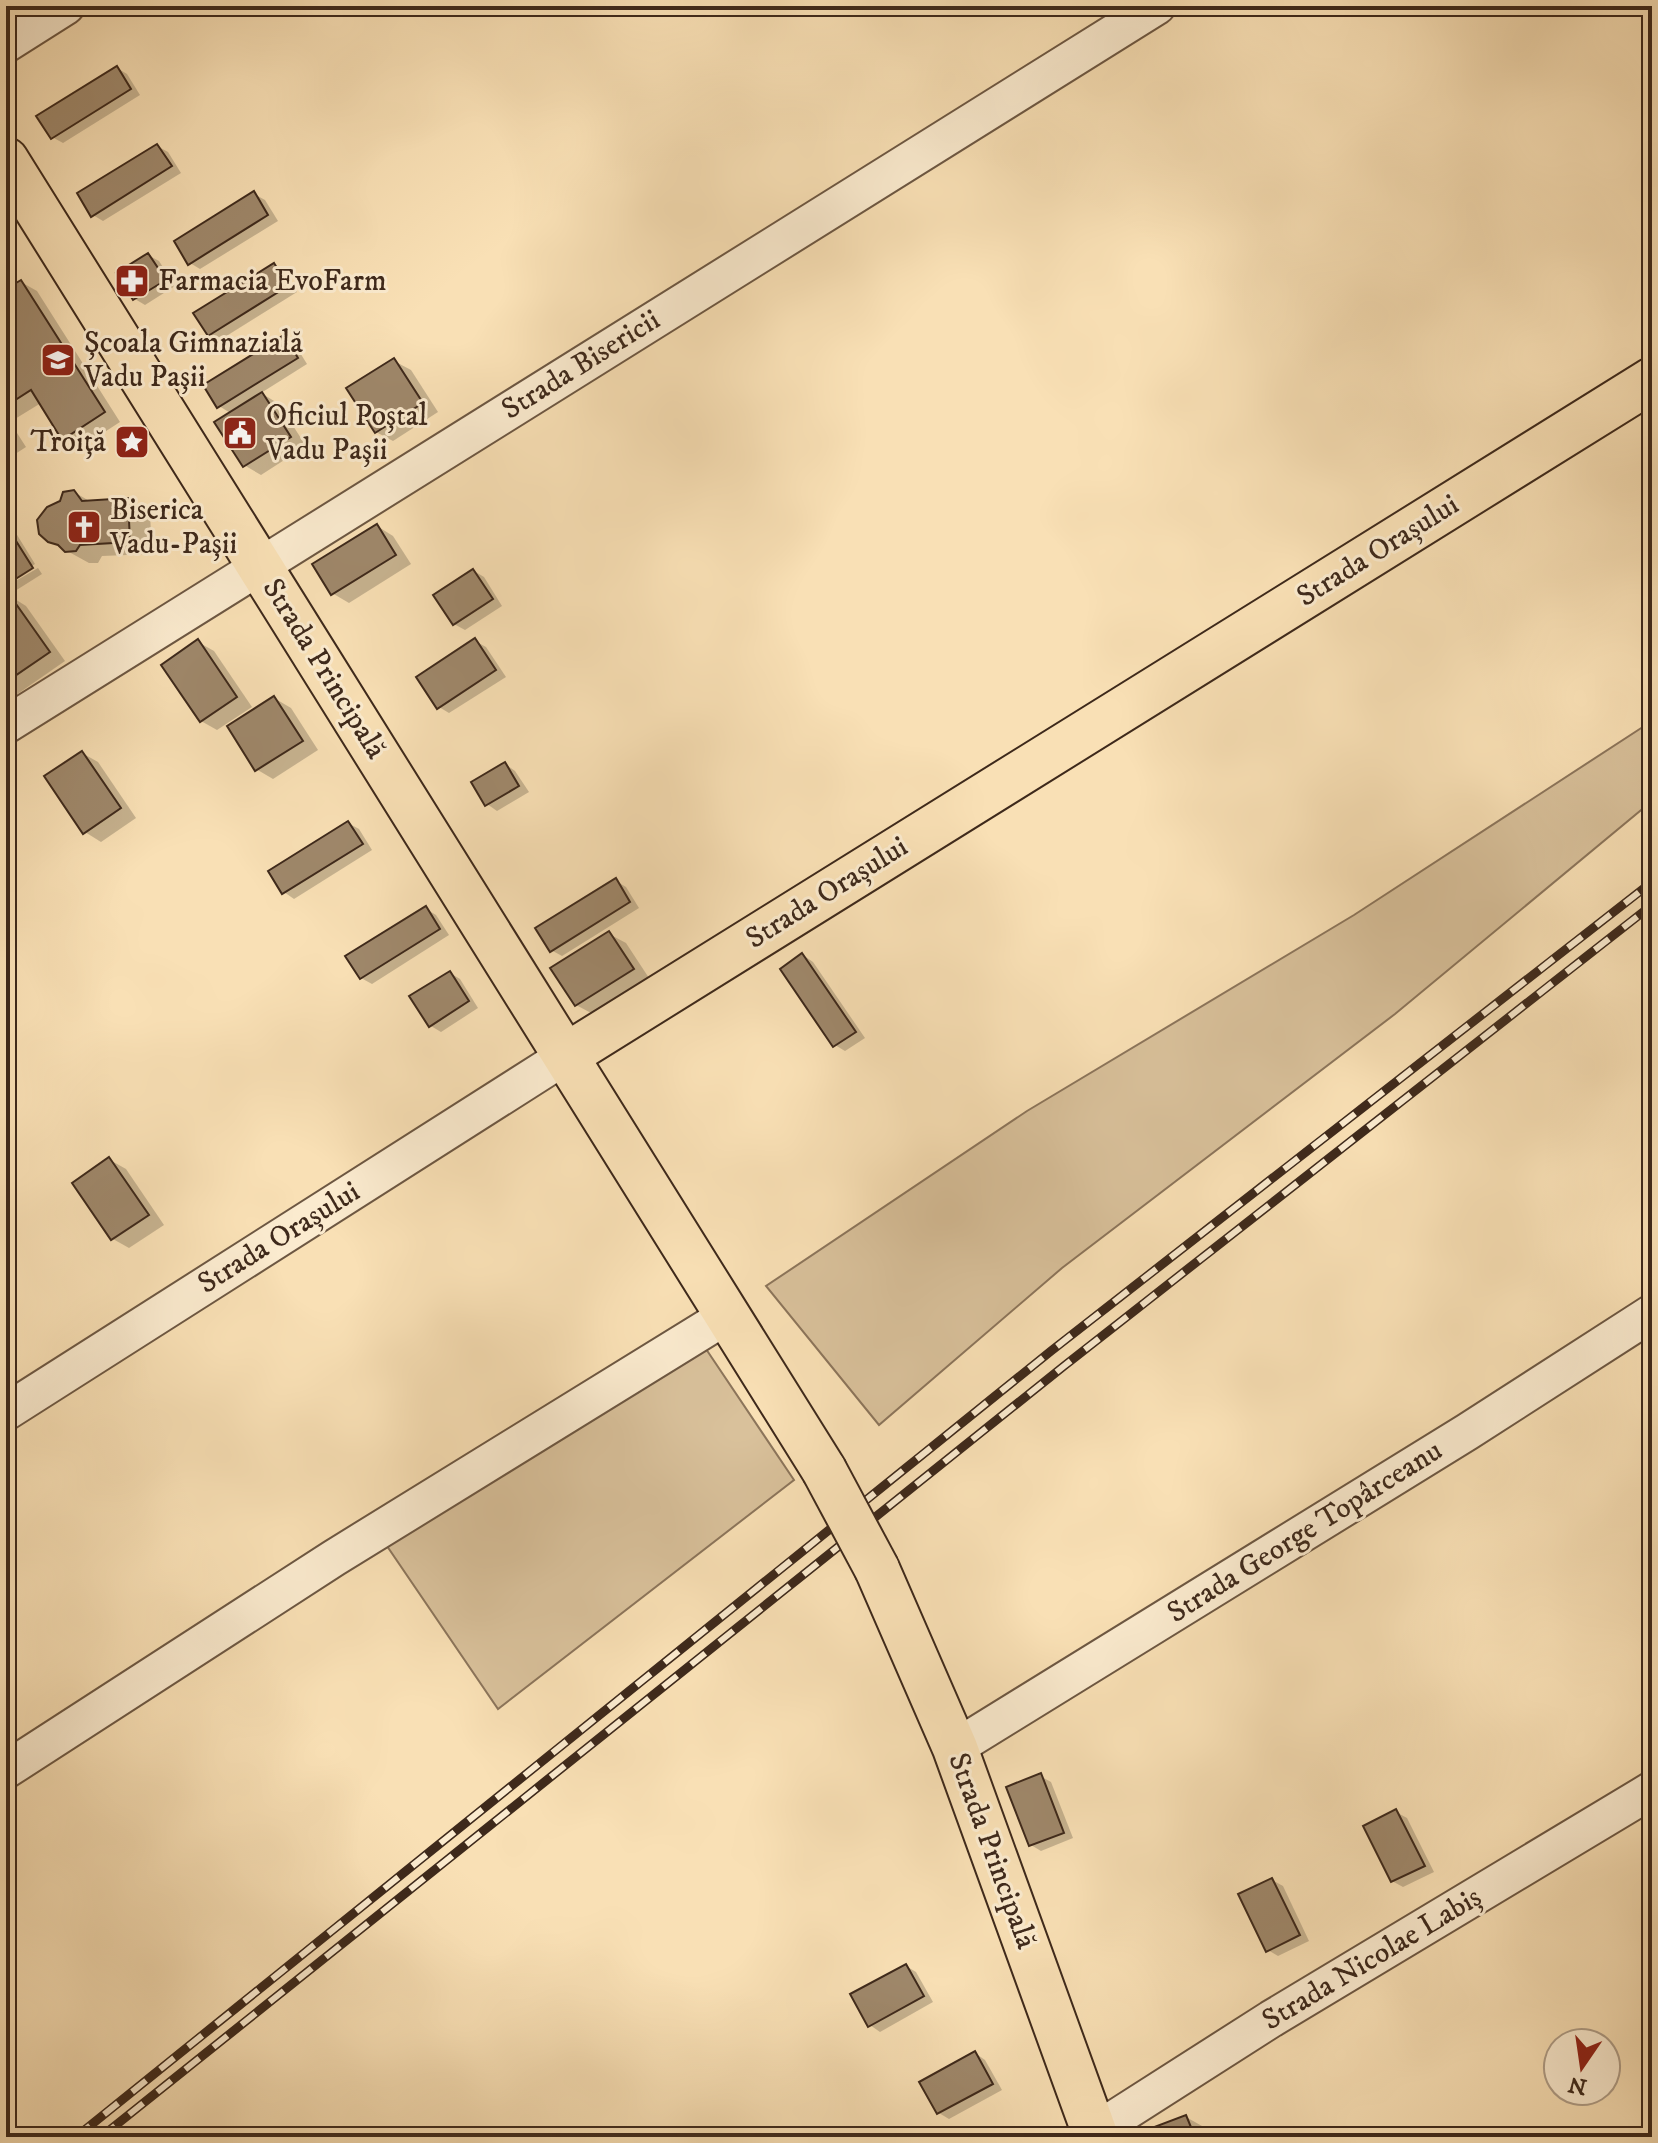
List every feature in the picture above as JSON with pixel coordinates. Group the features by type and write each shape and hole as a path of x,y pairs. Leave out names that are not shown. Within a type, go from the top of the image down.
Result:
{"main road":[{"name":"Strada Principală","path":"6,160 824,1470 877,1569 955,1748 1095,2134"},
{"name":"Strada Orașului","path":"567,1055 1652,380"}],"street":[{"path":"6,44 66,6"},
{"name":"Strada Bisericii","path":"6,725 1157,6"},
{"name":"Strada Orașului","path":"6,1412 567,1055"},
{"name":"Strada George Topârceanu","path":"955,1748 1467,1432 1652,1313"},
{"path":"6,1770 334,1558 728,1315"},
{"name":"Strada Nicolae Labiș","path":"1095,2134 1271,2019 1652,1790"}],"shaded area":[{"path":"1652,721 1652,801 1395,1014 1062,1268 879,1425 766,1286 1027,1111 1354,915"},
{"path":"704,1346 794,1480 498,1709 387,1546"}],"building":[{"path":"117,66 131,89 51,139 36,116"},
{"path":"157,144 172,166 91,217 77,193"},
{"path":"254,191 268,215 188,265 174,241"},
{"path":"148,253 166,280 133,300 116,273"},
{"path":"274,263 288,286 208,336 193,313"},
{"path":"21,280 105,412 62,440 31,390 6,406 6,289"},
{"path":"284,335 298,358 217,408 203,385"},
{"path":"394,358 423,403 375,433 346,388"},
{"path":"262,392 291,437 243,467 214,422"},
{"name":"Biserica Vadu-Pașii","path":"74,490 82,501 128,498 130,542 80,545 76,551 65,552 39,534 37,520 47,507 60,501 63,492"},
{"path":"377,524 396,555 331,595 312,564"},
{"path":"6,525 33,568 6,585"},
{"path":"473,569 493,599 453,625 433,595"},
{"path":"9,594 50,652 6,682 6,596"},
{"path":"475,638 496,670 437,709 416,677"},
{"path":"198,639 237,697 200,722 161,665"},
{"path":"274,696 303,741 255,771 227,726"},
{"path":"82,751 121,808 83,834 44,776"},
{"path":"505,762 519,786 485,806 471,782"},
{"path":"348,821 363,844 282,894 268,871"},
{"path":"616,878 630,902 550,952 535,928"},
{"path":"426,906 440,929 360,979 345,956"},
{"path":"609,931 634,969 575,1006 550,968"},
{"path":"802,953 856,1032 833,1047 780,969"},
{"path":"450,971 469,1001 429,1027 409,996"},
{"path":"109,1157 149,1215 111,1240 72,1183"},
{"path":"1041,1773 1064,1833 1029,1846 1006,1787"},
{"path":"1396,1809 1425,1866 1391,1882 1363,1826"},
{"path":"1272,1878 1300,1935 1266,1952 1238,1894"},
{"path":"906,1964 924,1996 868,2027 850,1994"},
{"path":"975,2051 993,2084 937,2114 919,2082"},
{"path":"1186,2115 1195,2137 1143,2137 1141,2132"}],"railway":[{"path":"76,2137 1051,1351 1652,882"},
{"path":"101,2137 1064,1366 1652,905"}],"place":[{"name":"Farmacia EvoFarm","path":"132,281"},
{"name":"Școala Gimnazială Vadu Pașii","path":"58,360"},
{"name":"Oficiul Poștal Vadu Pașii","path":"240,433"},
{"name":"Troiță","path":"132,442"},
{"name":"Biserica Vadu-Pașii","path":"84,527"}]}
